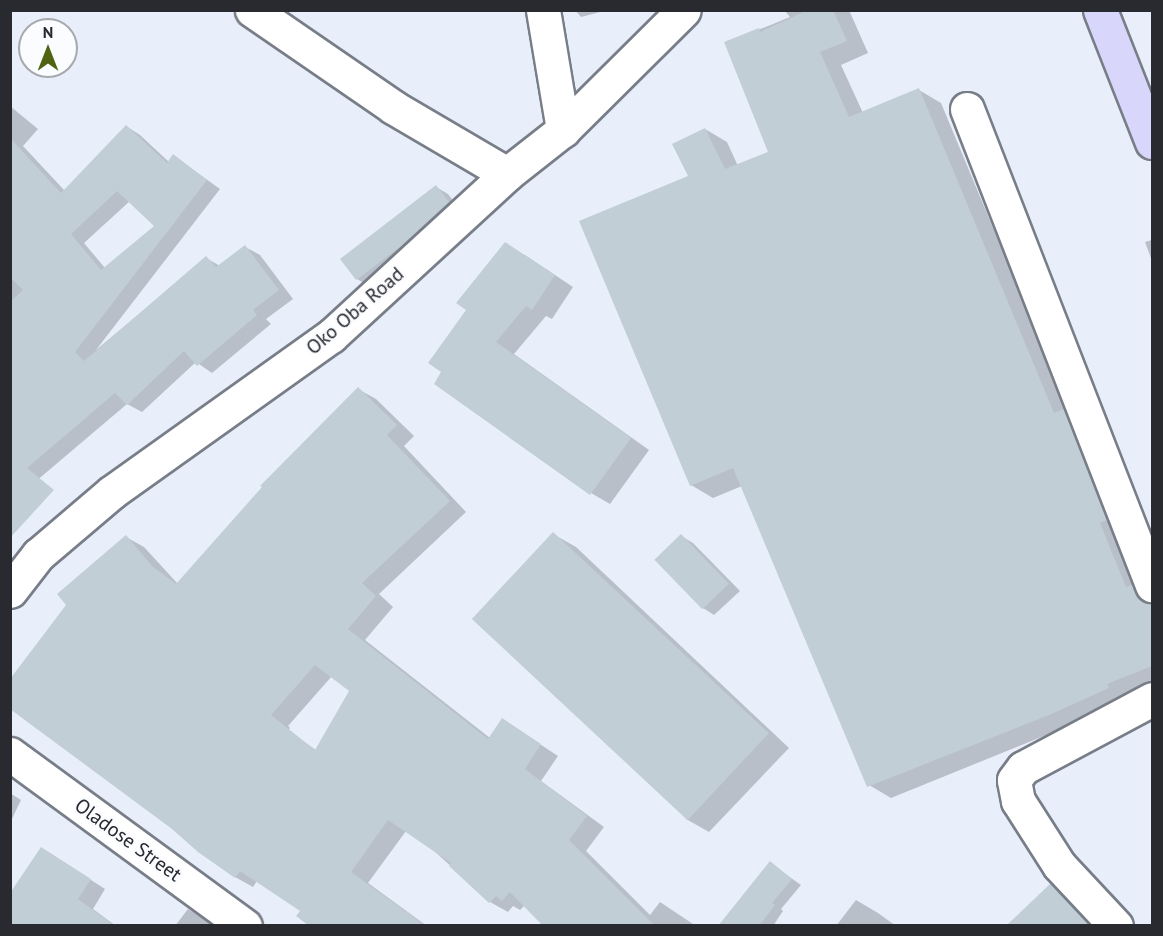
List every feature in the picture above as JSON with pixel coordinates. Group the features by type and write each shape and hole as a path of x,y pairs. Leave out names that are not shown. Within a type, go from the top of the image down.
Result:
{"main road":[{"path":"1100,10 1152,142"}],"street":[{"path":"252,10 393,107 507,174"},
{"path":"543,10 563,130"},
{"name":"Oko Oba Road","path":"10,591 38,555 112,492 331,336 507,174 563,130 684,10"},
{"path":"967,109 1152,585"},
{"path":"1116,926 1059,865 1017,801 1014,780 1023,768 1152,699"},
{"name":"Oladose Street","path":"10,754 245,926"}],"building":[{"path":"808,10 833,10 847,41 820,52 849,117 919,88 1054,413 1064,409 1107,520 1100,523 1126,587 1132,585 1140,599 1152,603 1152,666 1107,684 1109,688 1049,715 867,787 733,468 690,486 579,221 688,176 672,144 705,128 725,169 768,152 724,42 759,28 760,32"},
{"path":"126,125 167,163 173,154 207,180 75,352 84,361 206,256 216,267 245,245 279,290 253,310 257,315 197,366 184,351 127,405 115,393 27,468 54,490 10,538 10,302 23,290 10,277 10,138 61,193","holes":["117,191 154,226 101,270 71,234"]},
{"path":"436,185 449,202 401,246 356,280 340,259"},
{"path":"505,242 555,275 532,310 526,306 496,342 631,438 590,495 434,384 441,372 428,363 466,310 456,303"},
{"path":"358,387 397,425 387,435 450,501 362,583 376,596 348,629 488,739 502,718 541,744 525,769 587,816 569,840 655,926 543,926 510,892 502,901 496,896 489,903 449,866 451,863 388,820 351,872 426,926 309,926 296,916 300,911 240,871 235,878 10,709 10,679 66,605 57,594 126,535 152,566 176,584 262,487 260,486","holes":["315,665 349,691 315,750 271,715"]},
{"path":"553,532 769,733 688,820 472,619"},
{"path":"681,534 729,584 702,609 654,560"},
{"path":"41,847 91,879 78,899 115,926 10,926 10,893"},
{"path":"770,861 792,879 772,903 775,905 759,926 718,926"},
{"path":"1051,883 1090,926 1006,926"}]}
